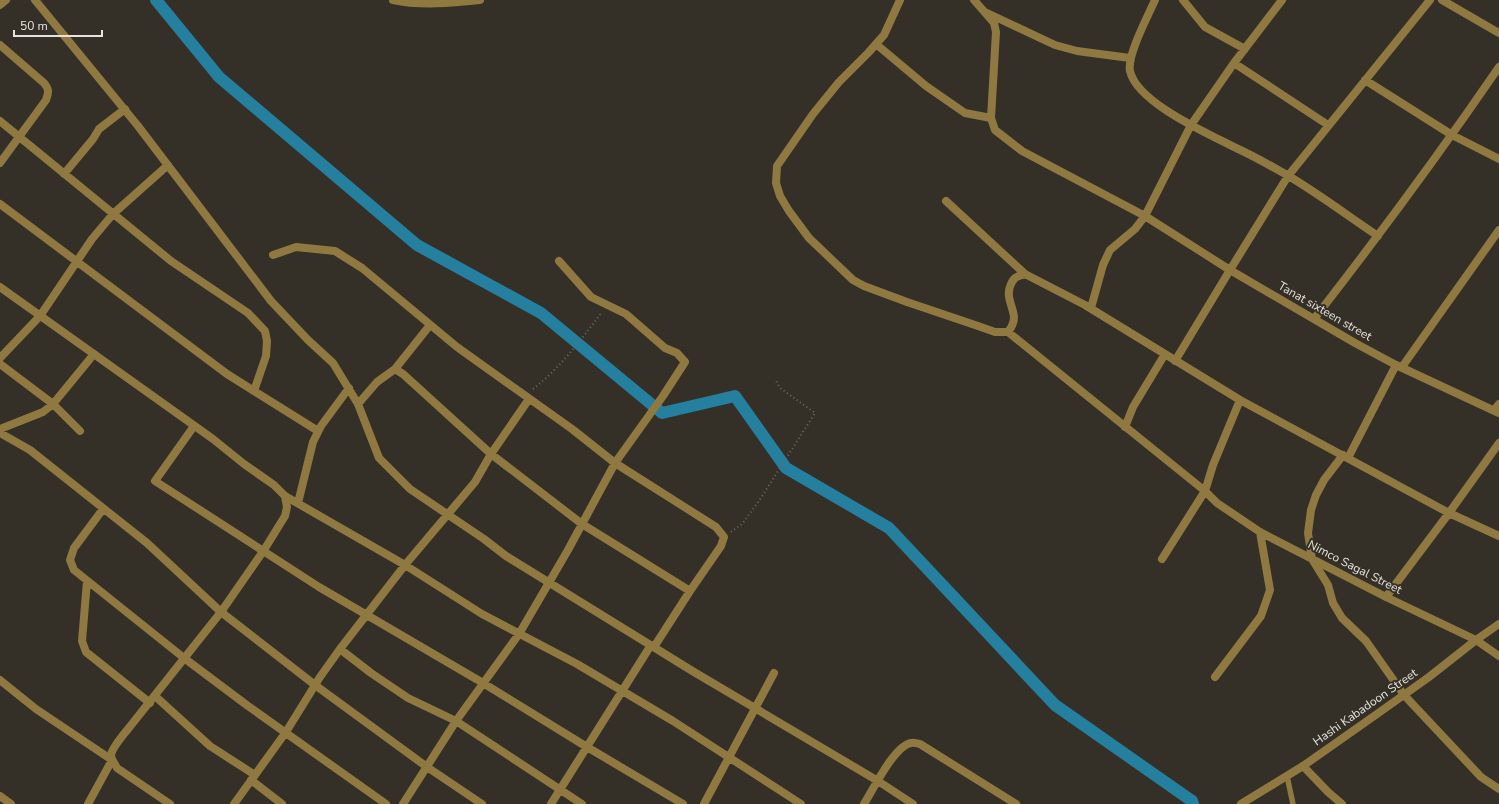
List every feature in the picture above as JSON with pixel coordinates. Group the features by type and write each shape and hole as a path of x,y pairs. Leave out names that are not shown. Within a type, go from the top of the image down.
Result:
{"street":[{"path":"0,5 6,0"},
{"path":"35,0 125,109 271,301 308,340 333,363 358,404 379,458 410,489 484,539 506,556 878,781 913,804"},
{"path":"394,0 405,2 421,1 452,3 480,0"},
{"path":"900,0 884,35 839,82 813,114 777,166 776,183 780,196 789,211 810,238 853,280 864,286 907,302 995,332 1008,332 1013,326 1014,318 1008,290 1017,276 1025,274"},
{"path":"876,44 926,86 965,113 991,118 996,32 994,23 974,0"},
{"path":"1155,0 1130,58 1130,71 1136,84 1151,99 1191,126 1237,148 1288,176 1378,236"},
{"path":"1183,0 1205,27 1245,49"},
{"path":"1091,308 1103,265 1110,250 1135,229 1145,216 1191,126 1234,63 1282,0"},
{"path":"1176,361 1288,176 1430,0"},
{"path":"1442,0 1499,34"},
{"path":"985,12 1056,45 1077,51 1130,58"},
{"path":"0,45 44,83 49,91 46,100 0,163"},
{"path":"1234,63 1328,125"},
{"path":"1314,319 1378,236 1452,135 1499,67"},
{"path":"1365,80 1452,135 1499,160"},
{"path":"64,174 93,139 99,129 125,109"},
{"name":"Tanat sixteen street","path":"991,118 995,130 1022,151 1145,216 1230,270 1354,343 1399,366 1497,409"},
{"path":"0,121 183,271 219,292 248,313 265,332 267,341 266,356 254,391"},
{"path":"0,358 40,316 92,238 112,214 168,166"},
{"path":"946,201 1025,274 1091,308 1240,400 1449,513 1499,536"},
{"path":"0,204 227,374 318,431"},
{"path":"1499,230 1399,366 1345,457 1319,490 1311,510 1308,533 1312,559 1328,585 1333,603 1342,618 1366,641 1404,695 1481,777 1499,789"},
{"path":"273,255 296,247 335,251 362,268 457,347 572,429 615,463 716,527 724,537 721,546 623,691 551,804"},
{"path":"402,804 456,721 519,634 615,463 663,396 684,362 676,353 665,348 626,314 591,297 560,261"},
{"path":"0,286 194,426 274,485 285,496 405,565 482,614 577,664 674,721 802,804"},
{"path":"358,404 377,382 395,369 430,326"},
{"name":"Nimco Sagal Street","path":"1008,332 1205,490 1217,503 1260,532 1386,597 1476,640 1499,656"},
{"path":"0,429 43,412 53,404 94,354"},
{"path":"1125,427 1133,407 1165,354"},
{"path":"0,364 53,404 80,431"},
{"path":"395,369 403,374 491,454 582,524 690,592"},
{"path":"298,503 313,442 318,431 349,388"},
{"path":"234,804 286,732 315,685 366,614 475,482 527,397"},
{"path":"1162,559 1205,490 1213,465 1240,400"},
{"path":"194,426 155,481 264,550 319,587 484,683 683,804"},
{"path":"0,433 30,450 147,543 221,612 315,685 482,804"},
{"path":"1386,597 1499,443"},
{"path":"88,804 112,760 111,755 116,744 221,612 264,550 285,516 287,507 285,496"},
{"path":"103,509 74,548 70,560 74,570 184,658 248,706 386,804"},
{"path":"1215,677 1261,616 1270,590 1260,532"},
{"path":"86,581 82,641 86,652 150,703"},
{"name":"Hashi Kabadoon Street","path":"1241,804 1303,766 1404,695 1499,624"},
{"path":"340,649 370,673 408,698 456,721 582,804"},
{"path":"704,804 774,673"},
{"path":"0,680 36,710 112,760 117,768 170,804"},
{"path":"155,696 210,746 253,777 282,804"},
{"path":"864,804 890,761 903,747 911,742 920,744 1016,804"},
{"path":"1303,766 1342,804"},
{"path":"0,796 11,804"}],"lane":[{"path":"1287,776 1293,804"}],"path":[{"path":"527,397 547,378 583,338 607,304"},
{"path":"724,537 742,524 768,487 815,413 780,388 775,379"}],"waterway":[{"path":"156,0 219,77 417,245 541,313 662,413 735,396 786,468 889,528 1055,705 1192,801 1193,804"}]}
